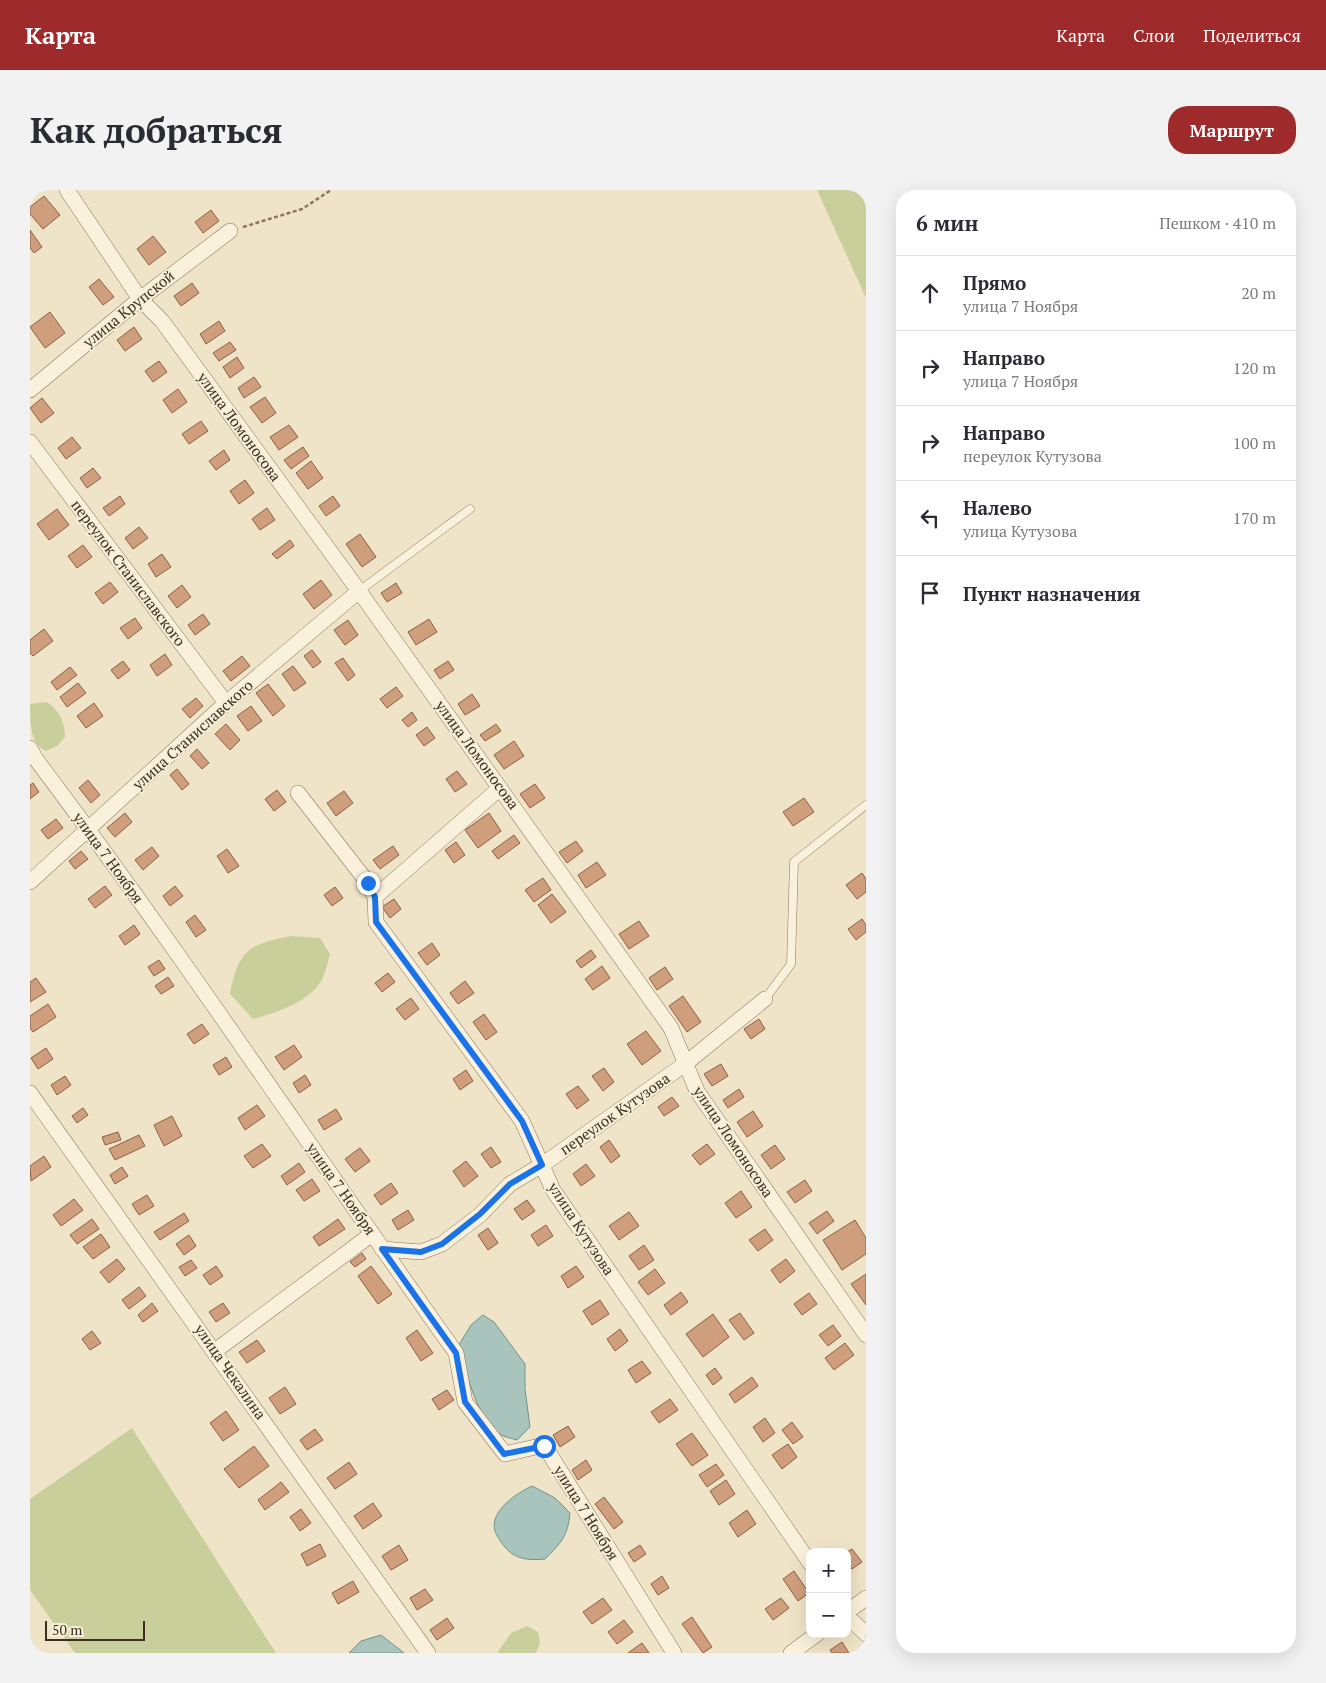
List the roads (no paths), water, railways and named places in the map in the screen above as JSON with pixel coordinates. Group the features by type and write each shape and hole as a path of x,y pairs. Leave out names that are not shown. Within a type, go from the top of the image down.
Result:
{"street":[{"name":"улица Ломоносова","path":"66,190 140,299 162,321 359,591 671,1028 697,1091 866,1334"},
{"name":"улица Крупской","path":"30,390 140,299 230,231"},
{"name":"переулок Станиславского","path":"30,442 226,704"},
{"name":"улица Станиславского","path":"30,882 226,704 359,591"},
{"name":"улица 7 Ноября","path":"30,748 35,758 89,830 232,1031 456,1353 465,1402 504,1454 544,1446 674,1653"},
{"path":"375,897 500,788"},
{"name":"улица Кутузова","path":"298,793 368,883 375,897 376,922 522,1121 553,1190 806,1557"},
{"name":"переулок Кутузова","path":"382,1249 421,1252 442,1244 480,1214 510,1184 542,1165 685,1064 765,998"},
{"name":"улица Чекалина","path":"30,1093 428,1653"},
{"path":"215,1351 372,1234"},
{"path":"851,1609 866,1598"},
{"path":"851,1620 866,1634"},
{"path":"791,1653 812,1638"}],"lane":[{"path":"359,591 470,510"},
{"path":"765,998 791,964 794,862 866,806"}],"water":[{"path":"483,1315 494,1322 525,1364 525,1389 530,1427 517,1440 499,1434 484,1417 473,1393 459,1345 471,1325"},
{"path":"532,1486 555,1498 570,1513 568,1528 563,1539 545,1559 524,1559 513,1554 498,1537 494,1525 497,1514 505,1504"},
{"path":"381,1635 404,1653 349,1653 361,1641"}]}
